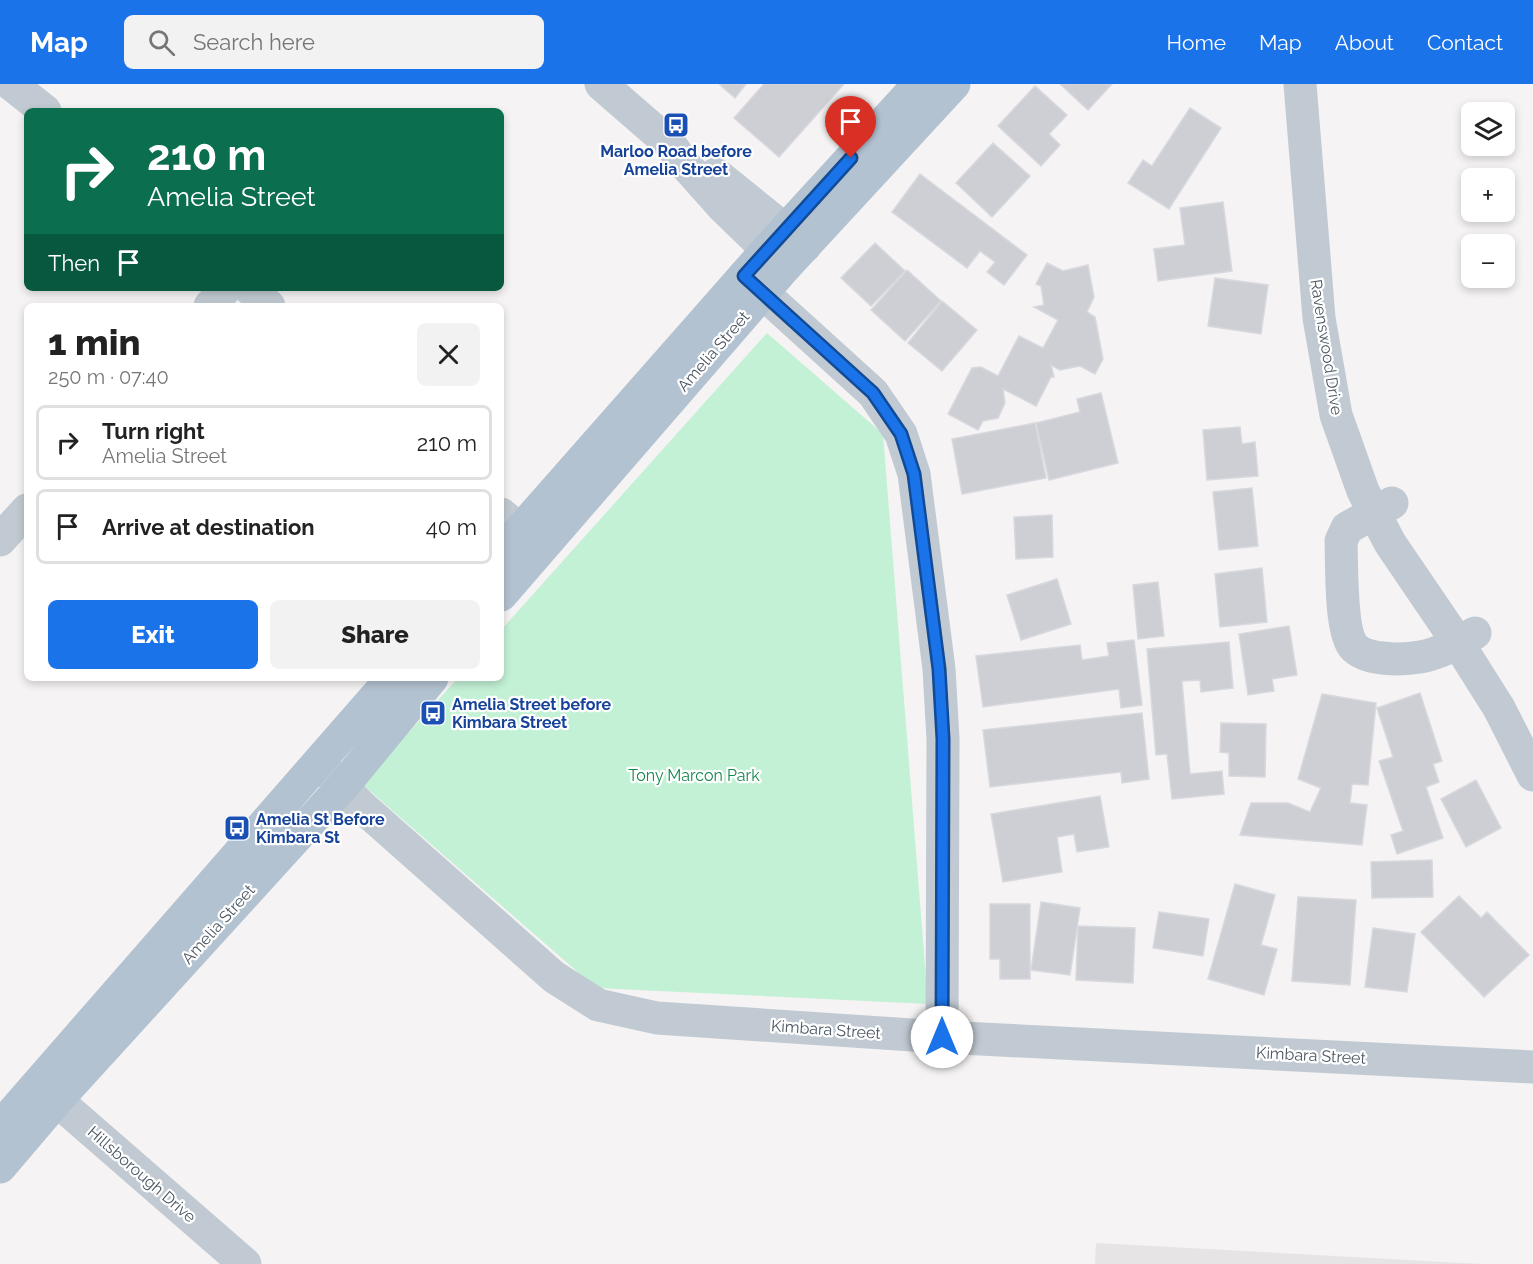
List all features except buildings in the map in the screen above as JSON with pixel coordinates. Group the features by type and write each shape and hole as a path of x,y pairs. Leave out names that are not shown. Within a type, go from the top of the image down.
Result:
{"main road":[{"name":"Amelia Street","path":"504,583 516,536 754,284 919,84"},
{"name":"Amelia Street","path":"786,248 954,84"},
{"name":"Amelia Street","path":"4,1146 319,763 389,681"},
{"name":"Amelia Street","path":"48,1092 343,786 430,681"}],"street":[{"path":"11,84 41,108"},
{"path":"601,84 670,144 682,161 786,248"},
{"name":"Ravenswood Drive","path":"1300,84 1319,318 1336,415 1363,491 1383,508"},
{"name":"Ravenswood Drive","path":"1319,84 1344,352 1352,393 1365,433 1390,543 1466,638 1499,708 1530,750"},
{"path":"754,284 873,393 901,434 914,474 939,669 943,739 942,1037"},
{"path":"213,303 223,291"},
{"path":"252,291 266,303"},
{"path":"1383,508 1347,528 1341,541 1345,625 1353,647 1373,658 1420,657 1466,638"},
{"path":"0,540 24,513"},
{"name":"Kimbara Street","path":"319,763 360,805 554,977 598,1005 657,1018 942,1037 1533,1067"},
{"name":"Hillsborough Drive","path":"48,1092 245,1264"}],"shaded area":[{"path":"1096,1243 1481,1264 1095,1264"}],"green space":[{"name":"Tony Marcon Park","path":"767,333 883,434 928,1004 596,988 362,784 455,681 504,681 504,627"}],"place":[{"name":"Marloo Road before Amelia Street","path":"676,125"},
{"name":"Amelia Street before Kimbara Street","path":"433,713"},
{"name":"Amelia St Before Kimbara St","path":"237,828"}],"route":[{"path":"851,158 744,276 873,393 901,434 914,474 939,669 943,739 942,1037"}]}
